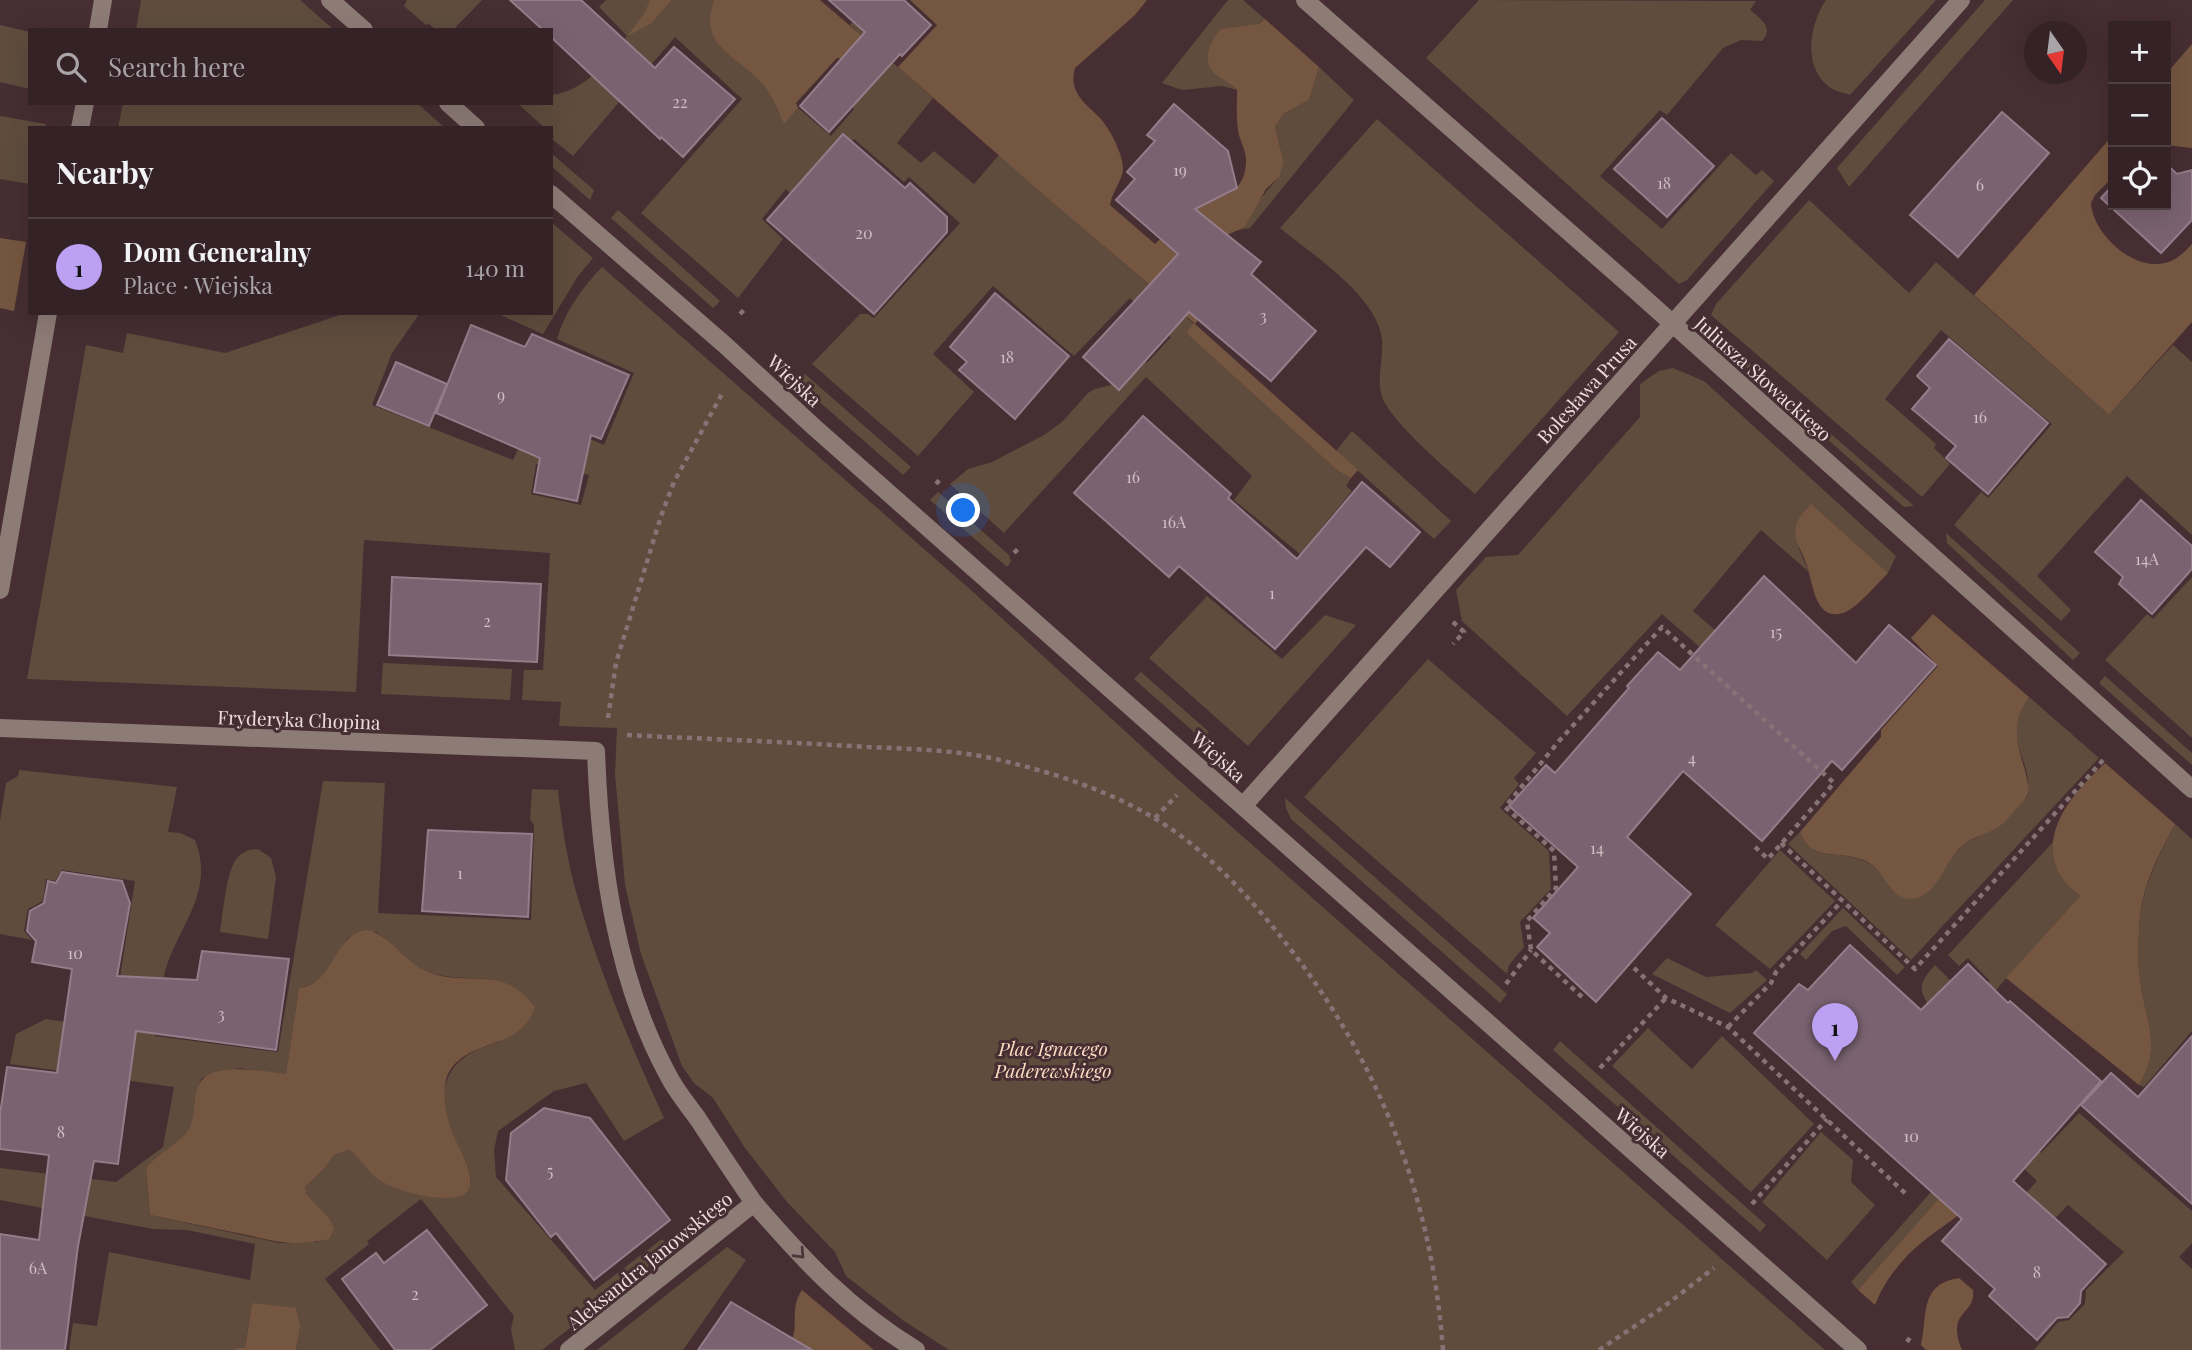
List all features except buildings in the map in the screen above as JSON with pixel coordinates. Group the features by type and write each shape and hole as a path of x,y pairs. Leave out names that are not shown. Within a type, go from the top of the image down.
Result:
{"street":[{"path":"98,28 103,0"},
{"path":"330,0 361,28"},
{"name":"Juliusza Słowackiego","path":"1305,0 1673,324 2192,789"},
{"name":"Bolesława Prusa","path":"1242,806 1961,0"},
{"path":"80,126 85,105"},
{"path":"450,105 474,126"},
{"name":"Wiejska","path":"553,196 725,345 1858,1350"},
{"path":"0,590 48,315"},
{"name":"Fryderyka Chopina","path":"0,728 596,751"},
{"path":"596,751 600,828 607,883 625,963 638,1005 670,1079 754,1203 845,1300 916,1350"},
{"name":"Aleksandra Janowskiego","path":"569,1350 754,1203"}],"path":[{"path":"741,313 747,307"},
{"path":"596,751 607,730 616,663 661,516 674,482 723,393 720,382"},
{"path":"936,484 942,477"},
{"path":"1014,553 1020,547"},
{"path":"1453,644 1464,632 1458,626"},
{"path":"1582,997 1531,950 1527,921 1556,888 1554,850 1505,807 1559,741 1662,627 1834,783 1768,859 1752,845"},
{"path":"596,751 620,735 902,749 987,757 1078,783 1155,818 1223,872 1261,911 1324,993 1352,1040 1387,1110 1409,1171 1433,1266 1443,1350"},
{"path":"1781,844 1915,969 2102,761"},
{"path":"1155,818 1179,793"},
{"path":"1728,1027 1771,983 1776,972 1842,901"},
{"path":"1506,984 1531,950"},
{"path":"1633,968 1666,998 1728,1027 1907,1195"},
{"path":"1600,1068 1666,998"},
{"path":"1752,1204 1827,1119"},
{"path":"1599,1350 1662,1308 1723,1262"},
{"path":"1907,1342 1911,1336"}],"green space":[{"path":"141,0 300,0 332,28 136,28"},
{"path":"407,0 482,0 455,28 434,28 428,23 426,25 404,6"},
{"path":"606,0 650,0 645,14 629,34 651,24 672,0 714,0 711,9 768,91 784,123 798,108 831,136 854,109 852,107 862,36 850,25 872,0 868,30 863,36 933,98 897,143 921,163 934,151 974,184 999,155 1194,324 1186,333 1338,471 1351,478 1346,486 1352,491 1300,554 1234,500 1252,476 1146,377 1004,533 950,484 968,469 992,462 1044,435 1062,422 1088,393 1119,383 1142,359 1147,363 1171,337 1130,298 1074,356 993,286 933,354 974,392 918,456 812,364 860,314 874,318 960,223 909,177 904,182 854,139 798,201 786,189 762,219 783,239 738,298 641,213 742,99 675,37 573,156 553,140 553,126 543,126 519,105 553,105 553,95 575,88 585,81 603,65 627,36 599,7"},
{"path":"1228,0 1243,0 1265,19 1250,26 1217,76 1228,81 1237,90 1222,86 1182,90 1162,83"},
{"path":"1479,0 1756,1 1750,10 1767,28 1762,41 1741,40 1723,48 1667,115 1660,110 1600,176 1662,229 1731,153 1756,175 1762,170 1774,181 1687,280 1679,284 1426,58"},
{"path":"1826,0 1936,0 1850,95 1834,90 1824,82 1813,60 1812,35"},
{"path":"1985,0 2013,0 1849,187 1837,168"},
{"path":"0,25 28,32 28,89 0,82"},
{"path":"1319,67 1354,100 1250,228 1233,231 1245,227 1258,202 1279,176 1284,163 1275,127 1283,114 1309,100"},
{"path":"123,105 419,105 443,126 118,126"},
{"path":"0,116 46,124 28,126 28,184 0,179"},
{"path":"1377,119 1619,332 1475,494 1414,438 1385,403 1380,388 1382,340 1378,324 1369,308 1341,277 1280,228"},
{"path":"553,155 594,190 590,200 553,168"},
{"path":"1809,200 1909,293 1936,262 2109,415 2173,345 2192,362 2192,535 2127,476 2037,576 2071,610 2061,621 1954,525 1981,492 1988,498 2052,424 1941,330 1885,399 1936,444 1934,448 1950,464 1922,497 1711,315 1716,304"},
{"path":"618,210 720,301 713,308 611,218"},
{"path":"553,224 593,258 578,276 543,334 500,315 553,315"},
{"name":"Plac Ignacego Paderewskiego","path":"602,267 972,591 1173,775 1825,1350 949,1350 904,1321 846,1276 835,1252 787,1202 745,1148 713,1098 694,1083 682,1066 641,954 625,885 615,774 617,728 559,726 561,702 522,700 524,670 543,670 550,553 364,540 356,692 27,679 86,345 123,353 127,333 225,353 340,315 419,315 392,353 372,405 513,460 534,415 604,445 634,373 557,339 569,309","holes":["536,464 589,475 581,505 531,494"]},
{"path":"1732,348 1914,506 1904,507 1729,352"},
{"path":"1673,368 1704,381 1896,556 1888,573 1811,505 1799,549 1809,572 1761,530 1693,611 1807,709 1792,728 1662,614 1567,716 1462,621 1456,590 1486,557 1518,555 1640,417 1640,384 1659,371"},
{"path":"805,374 911,467 903,475 799,384"},
{"path":"1352,431 1451,521 1434,539 1336,451"},
{"path":"938,492 1009,555 1011,562 1007,567 930,500"},
{"path":"1946,533 2080,653 2073,660 1947,543"},
{"path":"2192,577 2192,738 2105,660 2147,614 2153,619"},
{"path":"1207,596 1282,659 1325,615 1356,625 1248,746 1149,658"},
{"path":"1428,659 1536,753 1514,778 1519,784 1500,808 1549,851 1551,889 1520,922 1524,947 1509,965 1507,974 1304,797"},
{"path":"383,663 512,669 510,700 381,694"},
{"path":"1141,672 1209,732 1202,739 1134,679"},
{"path":"2105,676 2192,753 2192,765 2099,683"},
{"path":"2029,697 2099,758 1911,960 1788,844 1800,832 1806,844 1815,850 1859,859 1883,876 1940,876 1951,857 1964,844 2001,825 2028,796 2028,782 2019,748 2017,725"},
{"path":"19,770 177,787 168,832 180,833 195,840 201,873 195,903 165,971 155,1036 278,1052 323,781 385,783 378,913 531,920 534,825 530,819 532,789 558,790 573,882 595,952 616,1008 664,1118 624,1141 586,1083 554,1091 498,1131 494,1150 496,1177 595,1290 662,1239 671,1249 542,1350 515,1350 511,1329 514,1316 421,1199 367,1241 369,1244 325,1279 380,1350 296,1350 300,1327 252,1303 245,1348 69,1350 73,1323 97,1326 109,1252 250,1280 255,1244 187,1230 153,1229 0,1200 0,1168 116,1182 163,1147 174,1087 10,1064 16,1034 46,1019 112,1029 135,881 62,870 55,881 46,879 43,901 28,909 24,931 32,940 0,934 0,821 6,783 18,776","holes":["376,932 409,961 427,972 490,979 499,1042 468,1055 457,1064 445,1086 446,1116 467,1164 471,1184 384,1182 350,1150 334,1155 305,1187 305,1194 329,1218 318,1242 279,1243 150,1215 146,1168 188,1131 202,1078 239,1068 286,1075 299,988 323,975 348,938"]},
{"path":"1285,798 1507,994 1500,1003 1291,819"},
{"path":"2175,824 2192,839 2192,1031 2144,1087 2139,1085 2150,1058 2151,1046 2139,974 2140,916 2151,876"},
{"path":"2054,841 2061,871 2069,885 2080,896 1969,1020 2039,1086 1858,1290 1851,1282 2019,1093 1930,1007 1923,995 1922,985 1935,965 1970,1000 1990,981 1968,958 1959,966 1948,955"},
{"path":"258,849 271,858 276,877 268,939 220,932 228,881 234,863 243,853"},
{"path":"1780,850 1835,901 1770,969 1715,925"},
{"path":"1843,908 1905,967 1897,975 1846,926 1832,931 1806,960 1800,954"},
{"path":"1667,958 1706,977 1752,973 1756,970 1767,980 1730,1013 1652,974"},
{"path":"1648,1028 1692,1069 1722,1036 1814,1124 1751,1192 1612,1066"},
{"path":"1560,1041 1766,1225 1760,1232 1553,1050"},
{"path":"2079,1113 2192,1211 2192,1243 2179,1257 2192,1269 2192,1350 2034,1350 2058,1322 2069,1320 2085,1304 2086,1290 2124,1252 2068,1205 2037,1237 2010,1210 2037,1181 2017,1162 2031,1145 2041,1153"},
{"path":"1821,1132 1853,1160 1851,1182 1875,1205 1827,1260 1762,1202"},
{"path":"727,1247 746,1260 683,1350 597,1350"}],"shaded area":[{"path":"650,0 672,0 651,24 627,36 644,14"},
{"path":"714,0 820,0 862,36 843,59 837,58 796,103 798,108 784,124 774,101 760,81 721,47 715,38 710,15"},
{"path":"910,0 1147,0 1135,15 1075,68 1073,76 1079,96 1104,123 1121,156 1123,173 1110,205 1155,244 1205,195 1228,193 1243,179 1246,158 1237,124 1237,90 1215,74 1208,63 1213,39 1221,29 1259,24 1265,19 1319,67 1309,100 1283,114 1275,127 1284,163 1279,177 1266,189 1245,227 1211,242 1208,308 1195,324 1358,470 1351,478 1338,471 1186,333 1194,323 898,67 937,25"},
{"path":"2192,44 2192,148 2171,146 2171,68"},
{"path":"2108,141 2108,182 2091,203 2093,215 2107,238 2128,256 2153,264 2169,262 2192,244 2192,322 2109,415 1974,295"},
{"path":"0,238 26,242 14,311 0,308"},
{"path":"1811,504 1888,573 1860,602 1843,613 1826,612 1820,606 1797,541 1797,524"},
{"path":"1933,614 2029,697 2022,709 2017,732 2029,789 2024,801 2003,824 1962,846 1931,889 1925,895 1910,899 1895,892 1870,864 1859,858 1815,850 1806,843 1800,832 1881,737 1881,730 1938,666 1911,638"},
{"path":"2105,763 2175,824 2150,875 2140,916 2139,974 2151,1046 2146,1071 2139,1085 2006,978 2080,896 2058,871 2053,855 2053,840 2064,811 2083,785"},
{"path":"368,930 384,938 426,971 441,976 484,979 510,985 535,1007 519,1031 469,1053 458,1061 446,1079 446,1112 470,1174 467,1191 460,1196 446,1198 403,1191 379,1180 349,1150 334,1155 305,1187 306,1194 329,1218 334,1229 329,1239 304,1243 282,1242 150,1215 146,1168 187,1132 202,1080 222,1070 236,1069 286,1074 299,988 320,978 348,940 356,933"},
{"path":"1965,1169 1969,1205 1903,1260 1884,1286 1875,1305 1858,1290"},
{"path":"1959,1278 1973,1290 1970,1305 1957,1327 1962,1350 1926,1350 1921,1345 1927,1304 1931,1295 1946,1281"},
{"path":"802,1290 874,1350 786,1350 794,1335 796,1306"},
{"path":"252,1303 296,1308 300,1327 296,1350 236,1350 245,1348"}],"place":[{"name":"Dom Generalny","path":"1835,1061"}]}
